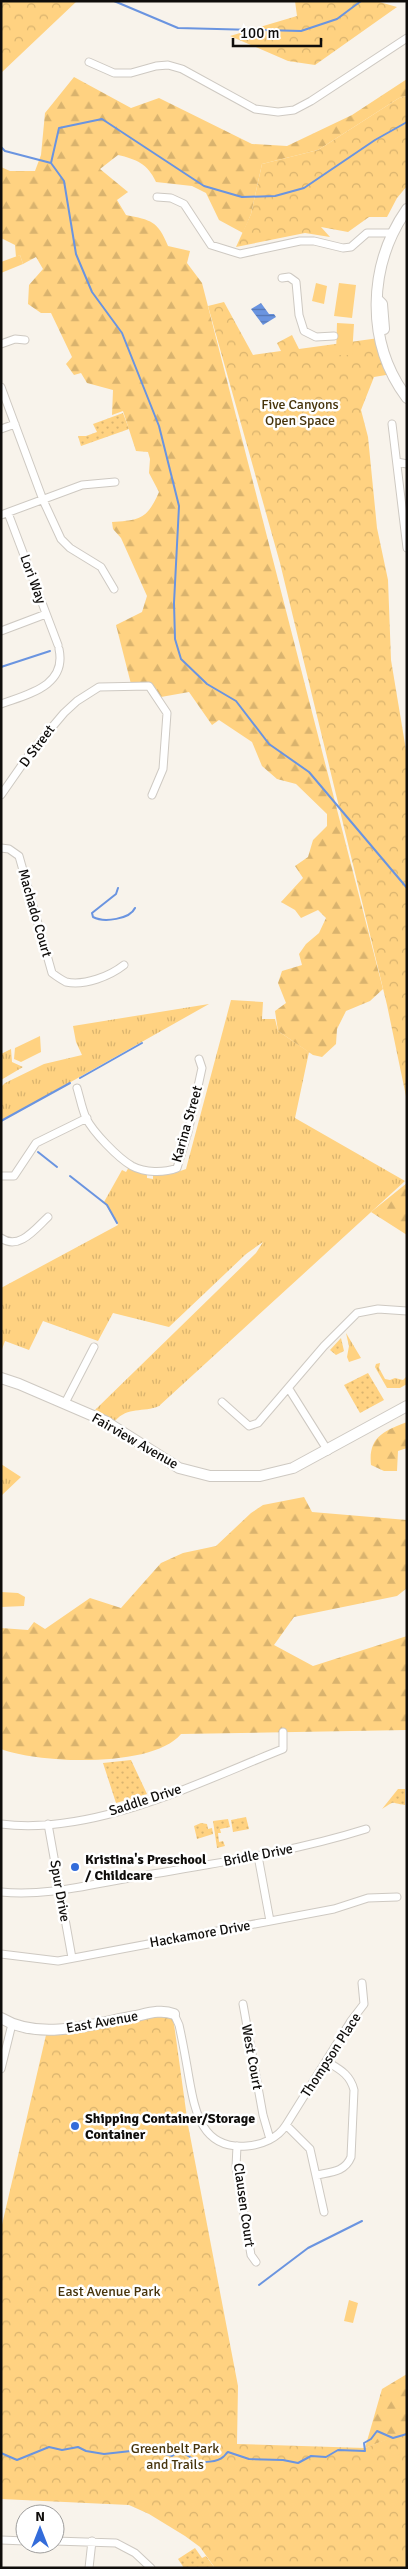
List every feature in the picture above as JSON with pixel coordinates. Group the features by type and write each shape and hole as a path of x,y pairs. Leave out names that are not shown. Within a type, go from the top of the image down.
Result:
{"main road":[{"path":"407,209 392,233 381,268 377,299 374,306 382,352 387,365 407,398"},
{"path":"377,299 382,304 387,344 407,387"},
{"name":"Fairview Avenue","path":"1,1378 104,1421 179,1468 210,1476 260,1476 293,1468 328,1451 374,1422 407,1406"},
{"name":"East Avenue","path":"1,2018 12,2024 60,2030 157,2012 174,2014"}],"street":[{"path":"89,62 114,73 131,73 156,66 168,65 182,69 255,109 278,112 294,110 311,101 407,38"},
{"path":"157,196 171,198 184,204 211,244 225,251 240,254 300,241 314,241 344,248 352,247 367,233 392,233"},
{"path":"282,278 288,277 296,282 299,315 304,331 316,337 334,336"},
{"path":"1,344 15,339 25,340"},
{"path":"1,386 43,500 61,539 70,548 101,567 114,589"},
{"path":"1,429 15,424"},
{"path":"392,424 407,548"},
{"path":"397,462 407,464"},
{"path":"5,514 82,485 115,482"},
{"name":"Lori Way","path":"1,704 40,690 52,680 60,666 59,647 5,514"},
{"path":"1,631 46,614"},
{"name":"D Street","path":"1,795 31,752 64,712 77,701 99,687 149,686 167,713 163,769 152,795"},
{"name":"Machado Court","path":"1,848 9,848 19,856 52,973 66,982 81,981 110,976 124,966"},
{"name":"Karina Street","path":"77,1088 86,1118 97,1134 132,1166 148,1171 170,1171 177,1168 202,1068 199,1059"},
{"path":"1,1176 14,1176 36,1144 86,1118"},
{"path":"1,1238 14,1243 22,1240 48,1217"},
{"path":"222,1402 249,1426 258,1423 324,1346 357,1313 378,1309 407,1311"},
{"path":"64,1403 94,1346"},
{"path":"289,1389 328,1451"},
{"name":"Saddle Drive","path":"1,1824 48,1824 86,1819 142,1804 283,1749 283,1732"},
{"name":"Spur Drive","path":"48,1824 72,1958"},
{"name":"Bridle Drive","path":"1,1892 16,1893 60,1890 258,1856 330,1840 366,1829"},
{"path":"258,1856 270,1921"},
{"name":"Hackamore Drive","path":"1,1954 50,1960 72,1958 334,1909 368,1898 397,1897"},
{"name":"Thompson Place","path":"270,2139 278,2135 286,2125 364,2004 362,1983"},
{"name":"West Court","path":"243,2004 263,2115 270,2139"},
{"path":"174,2014 180,2025 198,2119 206,2131 216,2139 237,2146 254,2145 270,2139"},
{"path":"1,2069 3,2053 12,2024"},
{"path":"317,2175 342,2169 348,2165 351,2157 354,2090 352,2081 346,2074 326,2061"},
{"path":"286,2125 310,2149 324,2212"},
{"name":"Clausen Court","path":"237,2146 236,2167 251,2255 256,2262"},
{"path":"1,2540 15,2540"},
{"path":"65,2541 116,2543 135,2553 151,2568"},
{"path":"89,2568 92,2541"}],"green space":[{"path":"1,1 77,1 1,73"},
{"path":"295,1 376,1 397,7 315,65 288,61 230,36 297,16"},
{"path":"74,77 131,108 159,98 252,144 287,146 352,115 407,79 407,96 399,98 318,150 262,164 251,214 243,233 219,220 206,193 192,186 156,182 141,163 130,158 118,155 100,169 128,192 117,200 126,215 142,218 153,223 161,231 168,246 190,251 187,263 202,283 383,989 370,1001 346,1011 337,1029 336,1044 322,1057 313,1055 278,1031 275,1011 286,1003 278,983 282,971 302,965 299,954 306,944 319,933 326,918 318,910 301,918 295,910 281,902 303,878 295,866 308,857 313,840 327,826 327,814 296,784 277,779 262,766 252,742 219,720 212,725 189,692 161,697 151,684 131,684 116,625 142,612 147,596 121,538 113,529 112,522 136,519 147,513 155,501 159,492 149,473 150,459 148,452 136,451 123,411 112,415 113,390 87,383 81,373 74,375 66,364 72,357 51,313 41,313 28,304 29,285 43,269 36,257 23,264 20,255 16,257 15,245 1,238 1,167 10,171 35,171 41,155 45,113"},
{"path":"407,96 407,186 397,198 387,217 369,217 348,232 321,227 330,237 305,233 236,247 251,214 262,164 318,150 399,98"},
{"path":"20,255 23,264 1,273 1,262"},
{"path":"316,283 327,286 324,304 312,301"},
{"path":"339,283 356,285 352,318 334,316"},
{"name":"Five Canyons Open Space","path":"224,302 253,355 281,351 277,343 292,335 299,349 379,338 392,374 374,377 361,410 368,437 377,528 388,580 391,660 407,756 407,1101 387,1005 280,563 208,306"},
{"path":"337,323 354,324 352,355 336,355"},
{"path":"123,413 129,429 81,446 78,436 86,436 97,432 93,424"},
{"path":"231,1000 263,1002 262,1019 275,1019 278,1031 309,1052 295,1118 405,1181 159,1406 125,1413 115,1421 95,1410 256,1253 263,1242 246,1254 169,1327 113,1313 98,1341 43,1321 29,1350 5,1341 1,1352 1,1288 118,1225 104,1202 122,1170 126,1172 129,1167 147,1174 147,1178 153,1179 153,1175 172,1174 186,1169"},
{"path":"209,1004 1,1121 1,1087 5,1083 44,1064 82,1055 76,1042 73,1026"},
{"path":"40,1036 41,1052 21,1062 14,1059 15,1048"},
{"path":"11,1049 12,1062 23,1067 1,1080 1,1054"},
{"path":"407,1183 407,1235 371,1212"},
{"path":"346,1333 361,1358 349,1362 347,1357 349,1346"},
{"path":"341,1338 344,1351 336,1355 330,1350"},
{"path":"380,1363 379,1368 385,1379 395,1378 403,1380 407,1376 407,1384 400,1388 387,1388 375,1367 376,1364"},
{"path":"368,1373 384,1400 360,1413 344,1385"},
{"path":"407,1422 407,1448 398,1451 397,1471 384,1471 371,1465 372,1448 379,1436"},
{"path":"1,1464 21,1477 1,1496"},
{"path":"304,1497 312,1512 407,1520 407,1588 397,1596 294,1617 274,1645 313,1666 407,1636 407,1730 181,1734 167,1745 147,1753 122,1758 95,1760 42,1758 1,1749 1,1628 28,1630 34,1622 45,1629 90,1598 121,1608 161,1563 183,1553 216,1546 251,1513 263,1505"},
{"path":"1,1592 18,1593 25,1597 24,1606 1,1607"},
{"path":"131,1760 147,1794 116,1803 103,1763"},
{"path":"398,1789 405,1789 405,1805 393,1803 382,1809"},
{"path":"246,1817 249,1829 233,1832 231,1820"},
{"path":"228,1819 230,1827 220,1829 221,1833 218,1833 219,1842 223,1841 225,1846 217,1848 213,1821"},
{"path":"201,1823 207,1824 208,1829 212,1828 213,1834 197,1839 194,1826"},
{"path":"163,2015 172,2018 174,2024 188,2125 238,2386 237,2444 365,2448 407,2431 407,2568 215,2568 200,2547 185,2536 149,2514 129,2505 1,2499 1,2229 46,2035"},
{"path":"140,2028 144,2028 148,2034 144,2040 140,2040 136,2036 136,2032"},
{"path":"349,2300 358,2303 353,2323 344,2321"},
{"path":"407,2374 407,2432 365,2448 382,2389"},
{"path":"195,2548 202,2558 206,2556 214,2567 184,2568 178,2559"}],"water":[{"path":"261,303 269,314 274,314 276,317 263,325 251,309"}],"waterway":[{"path":"114,1 178,28 301,31 337,19 361,1"},
{"path":"51,163 59,128 102,119 204,186 242,197 275,196 304,188 375,140 407,122"},
{"path":"1,147 5,151 51,163 64,181 76,254 92,292 122,333 159,426 179,506 174,603 175,639 181,659 207,684 236,701 269,744 309,772 407,888"},
{"path":"1,667 50,651"},
{"path":"118,888 116,894 92,913 93,917 104,920 116,919 128,915 135,908"},
{"path":"80,1078 142,1043"},
{"path":"1,1121 70,1083"},
{"path":"38,1152 57,1167"},
{"path":"70,1176 107,1205 117,1223"},
{"path":"259,2285 308,2248 362,2221"},
{"path":"1,2453 17,2460 49,2447 62,2450 78,2447 86,2451 104,2454 149,2449 172,2456 182,2453 199,2462 221,2459 228,2452 249,2459 283,2460 298,2463 311,2456 326,2457 338,2450 365,2451 364,2443 371,2439 377,2431 393,2438 407,2434"}],"place":[{"name":"Kristina's Preschool / Childcare","path":"75,1867"},
{"name":"Shipping Container/Storage Container","path":"75,2126"}],"park label":[{"name":"East Avenue Park","path":"109,2291"},
{"name":"Greenbelt Park and Trails","path":"175,2456"}]}
